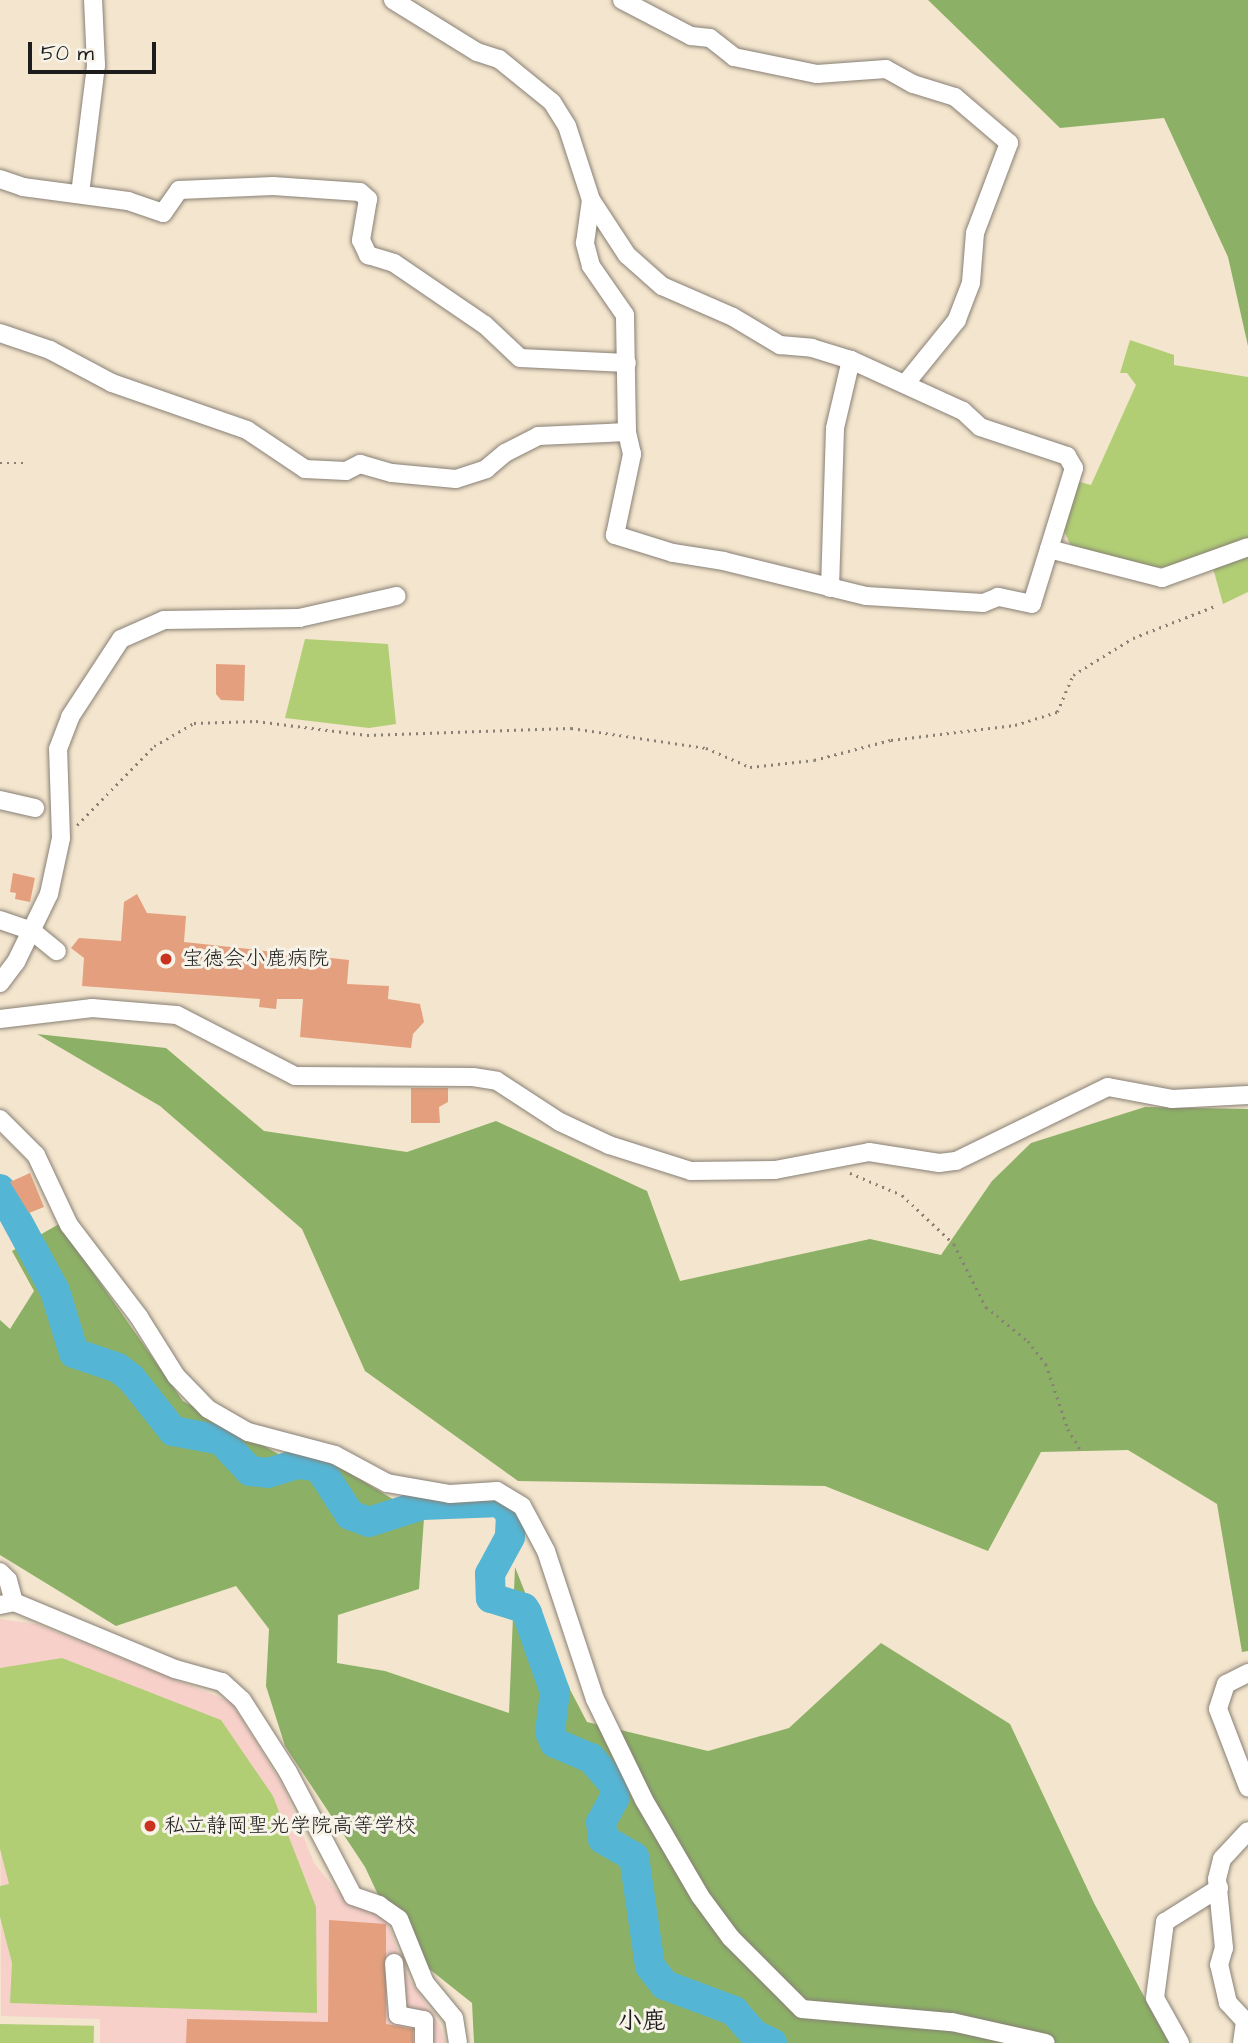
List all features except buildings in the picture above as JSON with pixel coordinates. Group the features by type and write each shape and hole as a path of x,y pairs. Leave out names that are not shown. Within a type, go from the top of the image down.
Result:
{"street":[{"path":"80,194 96,65 93,0"},
{"path":"393,0 477,52 499,59 552,102 567,126 590,200 627,255 662,286 733,317 780,345 813,348 851,360 963,411 980,427 1067,456 1074,467 1032,604 998,597 983,603 866,596 724,561 673,554 615,534 629,480 632,454 627,432 625,315 592,266 585,243 590,200"},
{"path":"622,0 691,36 710,38 734,57 817,74 886,69 914,84 955,97 1009,143 975,233 971,283 957,320 906,383"},
{"path":"0,179 23,187 80,194 163,213 179,190 273,186 360,192 368,199 361,240 368,255 405,271 485,325 520,358 627,363"},
{"path":"0,333 50,350 112,383 247,430 306,469 346,471 360,464 392,473 457,479 486,469 505,453 538,436 627,432"},
{"path":"830,588 835,428 851,360"},
{"path":"1049,549 1162,578 1248,547"},
{"path":"0,983 32,931 49,894 61,838 58,749 76,708 121,639 164,620 299,618 397,596"},
{"path":"0,800 35,808"},
{"path":"0,920 32,931 57,951"},
{"path":"0,1019 80,1008 177,1015 295,1076 473,1077 497,1081 560,1122 609,1145 691,1171 775,1170 869,1152 940,1163 957,1161 1108,1087 1172,1099 1248,1096"},
{"path":"0,1119 36,1155 69,1225 139,1317 176,1376 208,1409 248,1432 335,1455 387,1483 450,1494 497,1491 522,1506 546,1551 595,1699 645,1800 700,1896 731,1938 802,2010 952,2022 1046,2043"},
{"path":"0,1572 8,1580 7,1604 175,1669 222,1682 242,1700 294,1783 353,1896 379,1905 399,1919 425,1983 454,2018 458,2043"},
{"path":"1248,1673 1226,1684 1218,1709 1248,1787"},
{"path":"1242,2043 1245,2021 1228,2003 1219,1965 1224,1948 1219,1888 1222,1858 1248,1831"},
{"path":"1180,2043 1155,1998 1166,1922 1219,1888"},
{"path":"394,1962 398,2015 424,2021 424,2043"}],"path":[{"path":"0,463 23,463"},
{"path":"61,838 106,800 154,746 194,723 256,721 367,735 571,728 706,748 750,767 814,760 931,733 967,734 1057,712 1073,675 1133,638 1215,606"},
{"path":"833,1159 849,1172 902,1195 954,1244 986,1307 1028,1341 1046,1364 1068,1429 1080,1449"}],"shaded area":[{"name":"私立静岡聖光学院高等学校","path":"0,1619 36,1624 231,1702 284,1788 314,1863 342,1897 386,1917 405,1972 440,2026 446,2043 100,2043 100,2019 1,2016"}],"green space":[{"path":"928,0 1248,0 1248,346 1228,257 1164,118 1060,128"},
{"path":"1130,340 1174,355 1174,365 1248,377 1248,592 1223,604 1209,554 1167,567 1146,568 1071,546 1063,529 1076,481 1091,485 1136,385 1127,373 1120,373"},
{"path":"305,639 388,644 396,724 369,728 285,718"},
{"path":"37,1034 166,1048 264,1131 407,1152 496,1121 647,1191 680,1281 870,1239 941,1255 992,1181 1031,1143 1145,1107 1248,1109 1248,1651 1242,1652 1217,1504 1128,1450 1041,1452 988,1551 825,1486 518,1481 365,1371 302,1229 160,1106"},
{"path":"59,1224 183,1401 282,1456 338,1466 424,1518 419,1589 338,1615 337,1663 385,1671 509,1713 515,1567 543,1638 587,1722 708,1751 789,1728 881,1643 1010,1724 1094,1903 1169,2043 474,2043 472,2003 403,1948 365,1867 285,1746 266,1686 269,1629 236,1586 116,1626 0,1555 0,1320 10,1329 34,1291 12,1251"},
{"name":"私立静岡聖光学院高等学校","path":"62,1658 221,1720 273,1796 316,1907 317,2013 10,2003 12,1963 0,1917 0,1886 9,1884 0,1849 0,1668"},
{"path":"0,2024 94,2026 94,2043 0,2043"}],"waterway":[{"path":"0,1189 55,1291 74,1353 118,1368 131,1378 173,1431 221,1440 250,1471 268,1473 298,1464 319,1467 350,1515 369,1522 422,1505 501,1502 511,1515 510,1537 490,1574 491,1598 524,1608 527,1613 555,1692 550,1732 555,1743 591,1758 615,1786 614,1799 601,1822 603,1839 634,1857 650,1966 665,1985 734,2011 755,2035 772,2043"}],"place":[{"name":"宝徳会小鹿病院","path":"166,959"},
{"name":"私立静岡聖光学院高等学校","path":"150,1826"}],"district":[{"name":"小鹿","path":"642,2022"}]}
